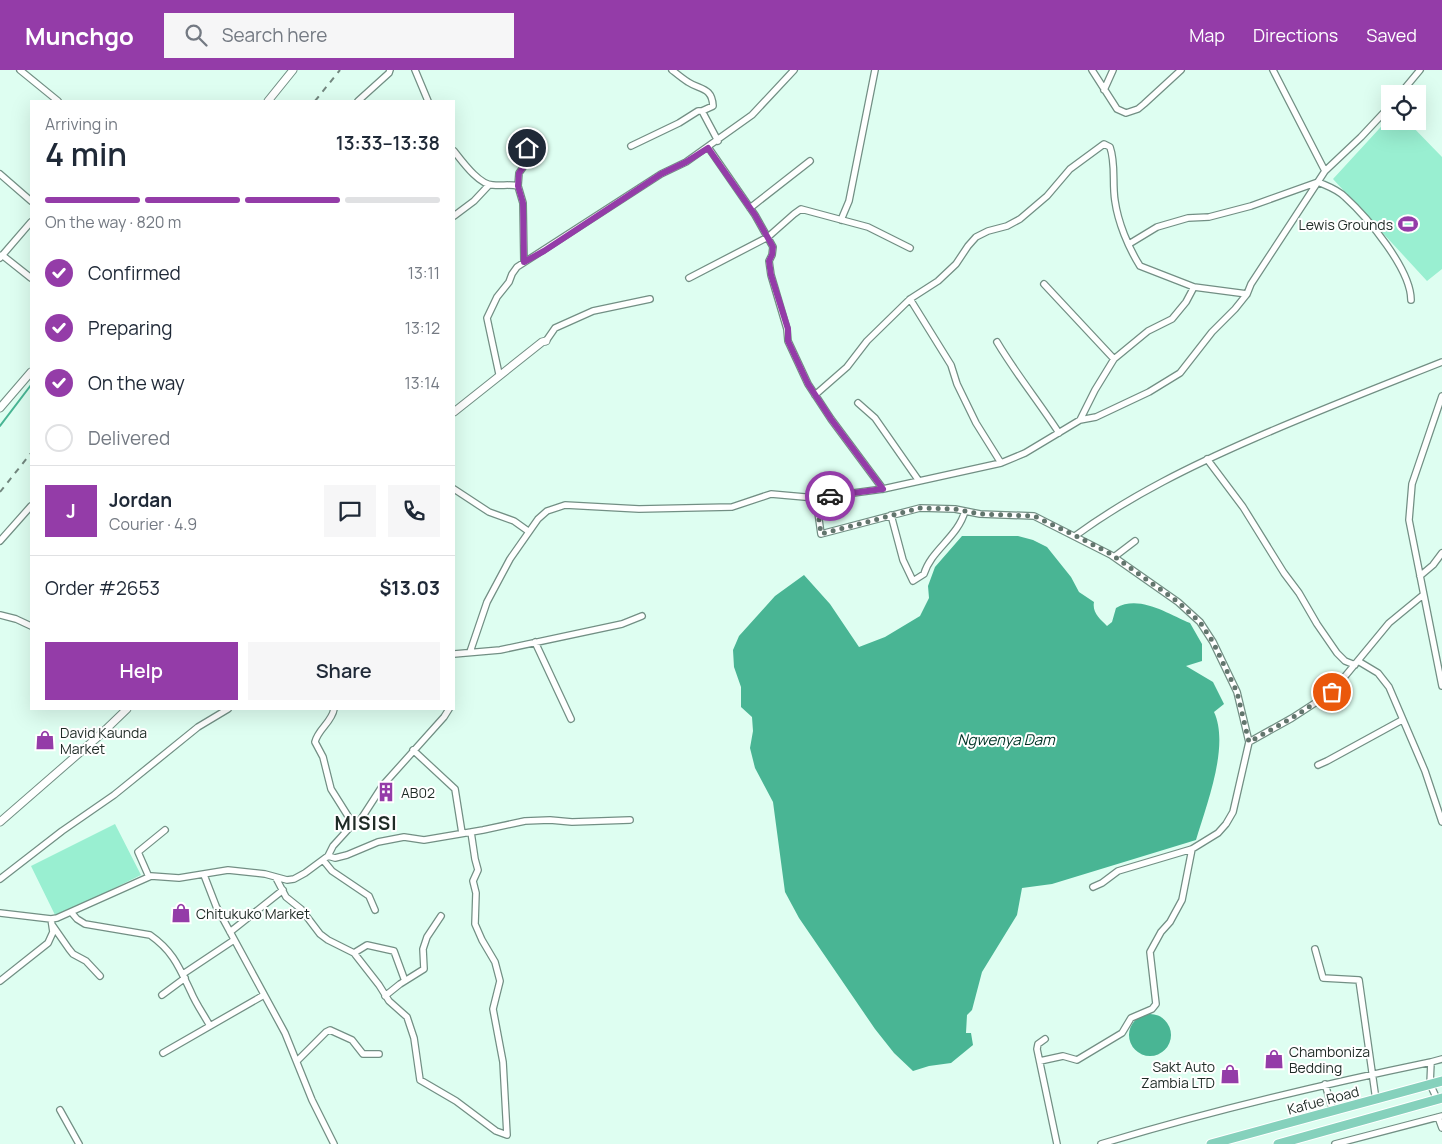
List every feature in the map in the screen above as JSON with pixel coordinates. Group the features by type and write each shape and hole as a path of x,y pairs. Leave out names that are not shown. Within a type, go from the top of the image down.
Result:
{"main road":[{"name":"Kafue Road","path":"1211,1144 1442,1081"},
{"path":"1278,1144 1439,1099"}],"street":[{"path":"20,70 57,100"},
{"path":"269,100 293,70"},
{"path":"359,100 390,70"},
{"path":"415,70 428,100"},
{"path":"631,146 679,123 698,111 713,106 712,98 704,89 690,84 672,70"},
{"path":"499,374 487,318 498,297 509,282 514,270 661,174 686,162 718,141 752,116 794,70"},
{"path":"841,220 849,201 875,70"},
{"path":"1092,70 1117,109 1126,113 1138,109 1180,70"},
{"path":"1104,90 1112,70"},
{"path":"1273,70 1326,171"},
{"path":"1408,85 1420,70"},
{"path":"702,111 718,141"},
{"path":"470,652 487,602 510,559 528,531 538,518 546,512 565,505 639,509 732,507 771,494 816,498 883,489 1001,463 1025,453 1080,420 1096,417 1149,392 1180,372 1212,332 1238,305 1326,171 1381,116"},
{"path":"524,262 523,203 518,186 519,173 524,166 522,157 527,148 527,141"},
{"path":"815,395 850,363 864,345 910,299 938,281 956,264 976,237 988,231 1007,226 1020,219 1047,196 1070,169 1104,144 1110,147 1113,154 1115,202 1129,244 1140,266 1194,287 1247,294"},
{"path":"708,148 750,208 773,247 769,261 771,275 788,329 788,341 804,377 883,489"},
{"path":"455,152 479,178 489,185 518,186"},
{"path":"750,208 810,161"},
{"path":"0,174 30,199"},
{"path":"1129,244 1157,227 1188,218 1209,217 1251,206 1318,182 1335,189 1344,196 1376,230 1403,271 1411,290 1411,300"},
{"path":"455,215 489,185"},
{"path":"689,278 768,237 801,209 868,227 910,248"},
{"path":"30,223 1,256 30,277"},
{"path":"1044,284 1114,359"},
{"path":"1080,420 1095,390 1114,359 1148,331 1172,319 1186,302 1194,287"},
{"path":"455,411 499,374 546,340 555,328 593,311 650,299"},
{"path":"910,299 951,365 957,384 976,423 1001,463"},
{"path":"997,342 1014,370 1039,402 1059,433"},
{"path":"1076,536 1131,500 1207,459 1319,410 1442,362"},
{"path":"0,408 30,373"},
{"path":"1442,396 1412,484 1409,520 1442,686"},
{"path":"858,403 875,418 919,481"},
{"path":"1207,459 1243,507 1337,653 1345,661 1356,663 1378,673 1389,687 1425,771 1442,822"},
{"path":"455,490 488,512 514,521 528,531"},
{"path":"816,498 821,534 920,508 955,509 965,512 1011,516 1034,516 1114,557 1178,602 1200,622 1213,642 1237,692 1249,742 1233,812 1218,833 1192,849 1118,871 1093,887"},
{"path":"0,541 30,507"},
{"path":"891,515 904,560 913,581 924,574 927,564 955,532 965,512"},
{"path":"1114,557 1135,541"},
{"path":"1420,576 1433,565 1442,552"},
{"path":"1249,742 1292,718 1332,692 1389,623 1423,595"},
{"path":"0,616 16,619 30,626"},
{"path":"455,654 500,650 622,624 642,616"},
{"path":"535,642 571,719"},
{"path":"0,822 127,710"},
{"path":"0,879 62,830 114,795 198,727 226,710"},
{"path":"334,710 333,715 319,734 316,742 323,757 331,789 353,824"},
{"path":"0,913 51,919 72,912 126,886 149,877 157,876 179,878 228,870 265,874 282,880 294,879 326,858 353,824 361,819 378,792 448,710"},
{"path":"1318,765 1402,720"},
{"path":"413,750 455,789 462,833"},
{"path":"326,858 340,857 378,842 404,837 424,840 526,820 572,822 630,820"},
{"path":"149,877 138,852 165,830"},
{"path":"276,878 290,901 301,908 320,934 354,953 385,996 407,1018 411,1026 420,1080 456,1101 496,1131 508,1135 503,1062 493,1009 500,981 495,962 475,924 476,893 473,881 478,870 472,832"},
{"path":"1040,1061 1063,1056 1076,1060 1122,1033 1131,1018 1152,1009 1156,1004 1150,952 1182,900 1192,849"},
{"path":"326,858 332,871 368,896 375,910"},
{"path":"204,875 216,906 285,1033 312,1100 334,1144"},
{"path":"230,932 283,890"},
{"path":"72,912 84,924 150,935 157,940 176,960 193,997 210,1026"},
{"path":"385,996 425,967 422,956 423,949 427,937 441,916"},
{"path":"51,919 53,926 69,949 86,961 100,976"},
{"path":"0,981 44,948 51,937 53,926"},
{"path":"162,995 184,976 234,940"},
{"path":"354,953 367,945 394,951 405,980"},
{"path":"1315,949 1323,978 1359,980 1376,1100"},
{"path":"163,1053 264,995"},
{"path":"297,1061 330,1030 352,1040 364,1054 379,1054"},
{"path":"1045,1039 1038,1044 1037,1049 1057,1144"},
{"path":"1101,1144 1216,1110 1442,1059"},
{"path":"1431,1062 1430,1084 1439,1099"},
{"path":"1325,1084 1333,1111"},
{"path":"60,1110 80,1144"},
{"path":"1335,1144 1440,1117 1442,1128"}],"shaded area":[{"name":"Lewis Grounds","path":"1381,127 1381,130 1416,130 1442,157 1442,269 1427,281 1333,179"},
{"path":"115,824 141,875 56,917 31,866"}],"water":[{"name":"Ngwenya Dam","path":"962,536 1018,536 1033,540 1047,547 1071,577 1079,592 1094,602 1095,613 1107,626 1112,622 1116,608 1134,603 1153,607 1190,623 1202,644 1202,661 1186,666 1213,682 1224,704 1214,712 1218,726 1218,758 1215,776 1196,840 1052,884 1022,888 1017,915 982,972 972,1010 967,1015 966,1033 971,1033 973,1045 951,1063 929,1066 913,1071 894,1053 875,1029 799,918 785,892 773,802 755,768 750,748 753,731 752,717 741,707 741,687 734,667 733,650 739,636 775,596 804,575 830,604 859,647 885,637 920,616 929,598 928,586 935,567"},
{"path":"1150,1014 1165,1020 1171,1035 1165,1050 1150,1056 1135,1050 1129,1035 1135,1020"}],"waterway":[{"path":"0,426 30,386"}],"railway":[{"path":"316,100 340,70"},
{"path":"0,492 30,454"}],"way so far":[{"path":"830,496 816,498 821,534 920,508 955,509 980,514 1034,516 1111,554 1178,602 1200,622 1213,642 1237,692 1249,742 1292,718 1332,692"}],"place":[{"name":"Lewis Grounds","path":"1408,224"},
{"name":"David Kaunda Market","path":"45,740"},
{"name":"AB02","path":"386,792"},
{"name":"Chitukuko Market","path":"181,913"},
{"name":"Chamboniza Bedding","path":"1274,1059"},
{"name":"Sakt Auto Zambia LTD","path":"1230,1074"}],"district":[{"name":"MISISI","path":"366,823"}],"route":[{"path":"527,148 522,157 524,166 519,173 518,186 523,203 525,225 524,262 544,251 661,174 686,162 708,148 739,195 755,215 773,247 769,261 771,275 788,329 788,341 808,384 831,419 883,489 830,496"}]}
